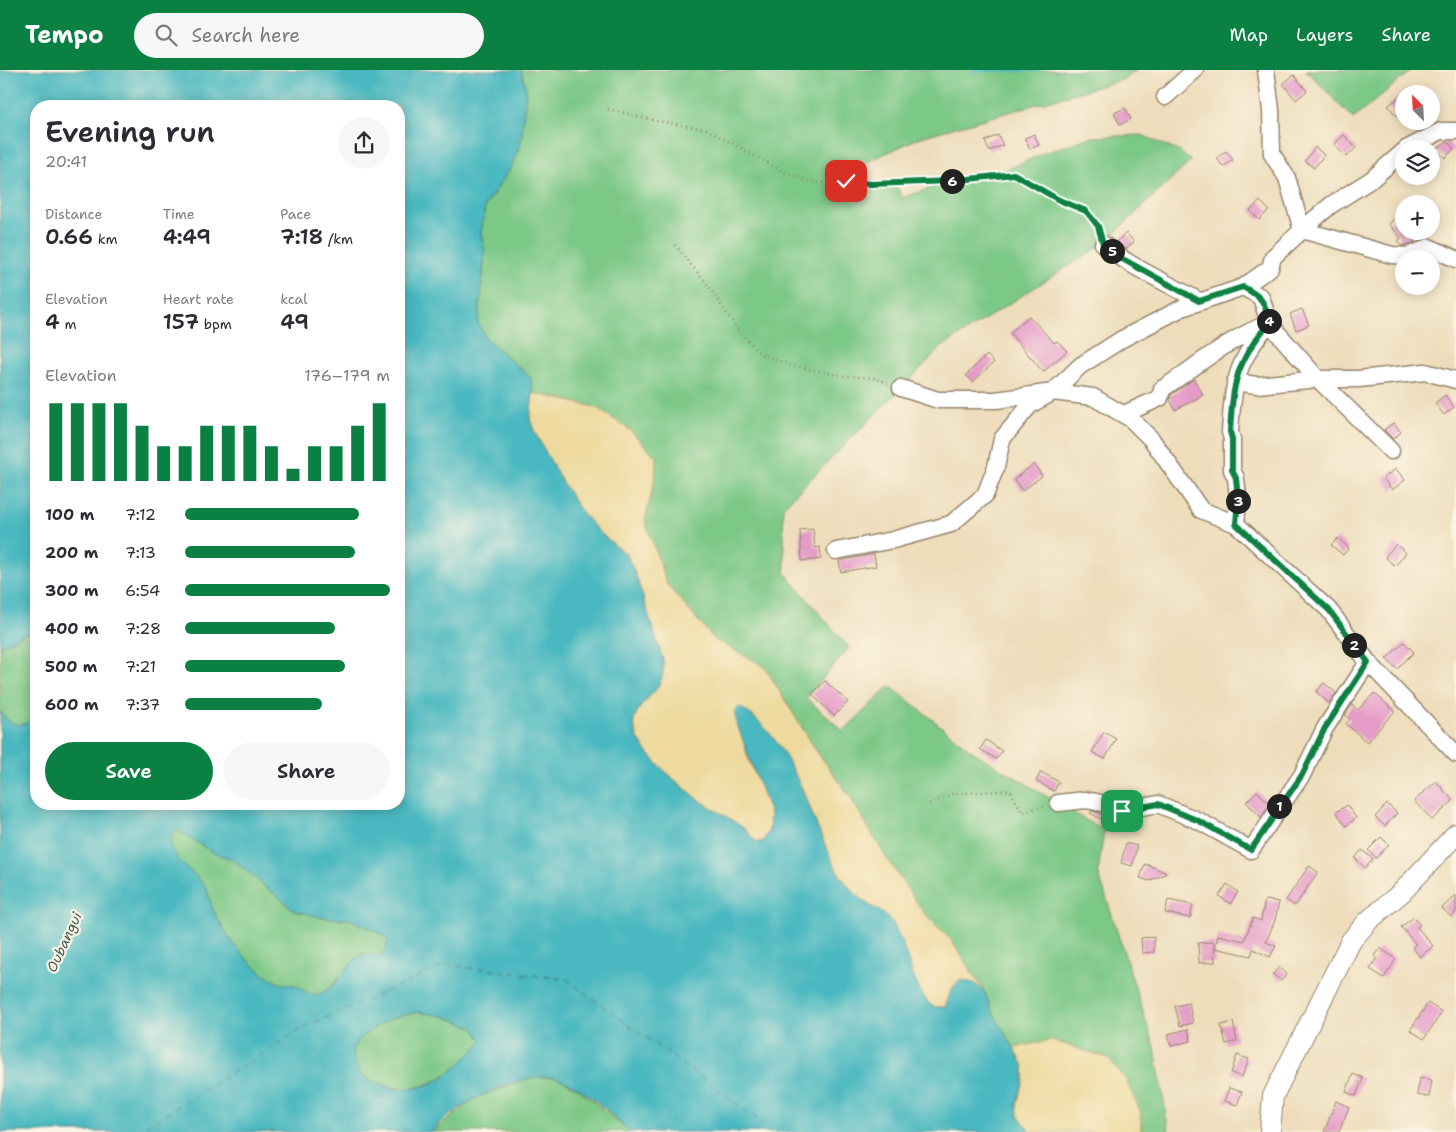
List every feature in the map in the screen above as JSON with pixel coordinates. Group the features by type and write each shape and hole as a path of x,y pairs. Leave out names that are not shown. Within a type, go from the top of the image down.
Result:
{"main road":[{"path":"1270,1132 1273,1096 1352,941 1368,921 1402,892 1456,834"}],"street":[{"path":"1165,96 1195,70"},
{"path":"1266,70 1271,110 1272,154 1287,178 1302,230"},
{"path":"1424,140 1441,131 1456,132"},
{"path":"836,551 894,540 951,524 985,495 996,467 1002,439 1030,405 1053,392 1080,366 1122,339 1199,301 1243,287 1270,268 1274,257 1331,205 1372,179 1395,159"},
{"path":"1302,230 1392,256 1408,256 1429,247 1456,259"},
{"path":"1103,244 1117,256 1142,271 1199,301"},
{"path":"1243,287 1261,297 1269,323 1318,379 1391,451"},
{"path":"1236,524 1238,499 1236,478 1232,470 1232,439 1230,432 1234,382 1249,346 1269,323"},
{"path":"1124,414 1160,398 1162,389 1213,353 1245,332 1269,323"},
{"path":"1234,382 1257,385 1318,379 1359,379 1425,372 1456,380"},
{"path":"901,388 938,400 996,400 1053,392 1092,396 1131,418 1152,440 1202,510 1236,524 1329,610 1368,662 1456,754"},
{"path":"1058,802 1086,800 1107,804 1122,811 1158,804 1199,821 1251,850 1302,775 1325,728 1368,662"}],"path":[{"path":"608,109 657,122 706,128 786,173 815,183 846,181 871,184 951,181 1014,174 1059,200 1086,211 1098,226 1103,244"},
{"path":"675,245 707,284 737,329 760,354 790,365 844,376 875,378 901,388"},
{"path":"929,804 951,794 1010,790 1022,812 1058,802"}],"green space":[{"path":"521,70 1137,70 1125,79 921,137 863,164 871,184 894,182 903,198 951,181 992,176 1044,153 1091,137 1142,135 1180,152 1191,161 1103,244 943,346 783,507 785,573 849,648 806,698 843,731 890,686 972,751 1104,831 1098,872 1155,1049 1169,1132 1141,1132 1141,1113 1108,1058 1051,1040 1014,1048 992,1011 984,991 951,940 924,913 885,856 849,795 817,752 764,666 715,640 667,585 645,520 654,483 595,407 533,393 531,378 486,339 478,323 485,252 481,233 485,206 511,167 521,142 526,89"},
{"path":"1306,70 1412,70 1353,119"},
{"path":"26,633 30,633 30,722 17,726 10,723 0,711 0,646"},
{"path":"177,830 213,852 232,859 295,911 321,917 352,920 384,935 388,940 386,951 379,956 364,954 357,957 330,988 319,994 309,993 294,985 281,984 249,961 225,931 213,910 206,888 183,865 174,852 171,845 171,836"},
{"path":"418,1012 444,1016 475,1028 482,1041 470,1055 449,1073 424,1085 411,1088 386,1086 372,1081 359,1073 352,1049 359,1040 373,1028 389,1019"},
{"path":"533,1076 558,1078 579,1089 630,1132 432,1132 475,1098"}],"sand":[{"path":"533,393 595,407 629,429 657,458 654,483 645,520 667,585 715,640 764,666 817,752 849,795 885,856 924,913 951,940 984,991 974,983 947,1002 945,1007 936,1007 927,1001 919,990 893,923 884,914 859,897 840,875 828,855 807,799 792,768 780,749 751,714 745,744 747,755 764,793 770,819 769,831 762,842 757,842 739,825 686,789 648,753 639,740 634,728 635,717 643,703 658,686 663,671 663,660 635,573 626,554 600,533 582,513 563,484 534,431 530,419"},
{"path":"1051,1040 1108,1058 1126,1080 1141,1113 1141,1132 1030,1132 1018,1115 1017,1103 1024,1080 1024,1066 1014,1048"}],"water":[{"name":"Oubangui","path":"0,70 521,70 526,89 521,142 511,167 485,206 481,233 485,252 478,323 486,339 531,378 533,393 530,419 534,431 563,484 582,513 600,533 626,554 635,573 663,660 663,671 658,686 643,703 635,717 634,728 639,740 660,766 686,789 739,825 757,842 762,842 769,831 770,814 734,712 740,707 757,719 783,751 802,789 839,874 858,896 883,913 892,923 898,933 914,978 925,998 933,1007 945,1007 952,988 961,980 974,983 984,991 992,1011 1024,1066 1024,1080 1017,1103 1018,1115 1030,1132 630,1132 579,1088 559,1079 545,1077 528,1079 491,1091 455,1111 432,1132 0,1132 0,711 13,723 22,724 30,721 30,810 405,810 405,100 30,100 30,633 26,633 0,646","holes":["177,830 212,852 232,859 295,911 321,917 352,920 384,935 388,940 386,950 379,956 364,954 357,957 330,988 319,994 309,993 294,985 281,984 259,970 240,952 218,920 206,888 178,859 171,845 171,836","418,1012 444,1016 474,1028 482,1041 472,1053 449,1073 436,1081 411,1089 386,1086 359,1073 352,1049 373,1029 389,1020"]}],"building":[{"path":"1294,75 1307,91 1296,100 1283,84"},
{"path":"1395,100 1395,114 1388,106"},
{"path":"1125,108 1131,119 1120,125 1114,113"},
{"path":"1034,134 1039,145 1030,149 1025,138"},
{"path":"998,135 1003,145 989,151 985,141"},
{"path":"1344,135 1356,148 1346,157 1334,144"},
{"path":"1447,141 1454,149 1445,158 1440,153 1440,146"},
{"path":"1315,147 1324,155 1314,168 1305,161"},
{"path":"1226,151 1233,160 1223,167 1217,158"},
{"path":"1260,201 1269,210 1259,220 1250,210"},
{"path":"1395,218 1395,231 1389,224"},
{"path":"1126,233 1134,242 1126,249 1116,242"},
{"path":"1413,240 1415,242 1402,246 1398,241"},
{"path":"1302,309 1309,325 1296,330 1290,314"},
{"path":"1029,316 1054,343 1057,341 1067,351 1043,372 1010,333"},
{"path":"987,355 994,362 973,382 966,375"},
{"path":"1194,379 1203,395 1175,410 1170,400 1171,395"},
{"path":"1445,395 1454,407 1444,415 1435,403"},
{"path":"1393,423 1401,432 1393,439 1384,430"},
{"path":"1034,464 1042,476 1022,491 1014,479"},
{"path":"1396,469 1405,480 1392,490 1383,478"},
{"path":"813,529 815,548 820,547 821,559 802,561 800,530"},
{"path":"1338,538 1349,548 1343,555 1331,545"},
{"path":"1396,544 1406,553 1395,566 1385,557"},
{"path":"874,554 876,566 841,572 839,561"},
{"path":"1404,642 1414,652 1397,669 1386,659"},
{"path":"825,681 848,702 834,716 812,694"},
{"path":"1324,683 1336,693 1329,703 1316,692"},
{"path":"1374,693 1395,711 1367,742 1346,724 1350,719 1345,715 1352,705 1358,710"},
{"path":"1104,732 1116,739 1105,759 1092,752"},
{"path":"986,740 1002,751 996,759 980,749"},
{"path":"1041,772 1059,782 1054,791 1036,781"},
{"path":"1436,781 1453,801 1432,820 1414,801"},
{"path":"1257,791 1270,804 1261,817 1246,802"},
{"path":"1387,804 1397,813 1385,826 1375,817"},
{"path":"1347,805 1356,818 1346,826 1336,812"},
{"path":"1092,811 1111,817 1108,823 1090,813"},
{"path":"1381,837 1389,845 1376,858 1368,850"},
{"path":"1126,843 1137,846 1132,866 1121,863"},
{"path":"1362,850 1373,859 1365,868 1355,858"},
{"path":"1145,864 1167,873 1149,881 1140,878"},
{"path":"1309,866 1318,872 1295,906 1286,900"},
{"path":"1227,884 1238,892 1230,904 1219,896"},
{"path":"1456,895 1456,912 1451,917 1442,908"},
{"path":"1168,900 1193,905 1190,918 1165,913"},
{"path":"1265,900 1279,902 1275,920 1266,942 1276,946 1270,957 1253,949 1251,956 1215,948 1218,935 1244,941 1253,918 1261,921"},
{"path":"1414,917 1420,925 1417,927 1433,946 1420,957 1412,947 1416,944 1401,927"},
{"path":"1154,937 1154,952 1142,953 1141,938"},
{"path":"1214,942 1215,962 1199,963 1198,943"},
{"path":"1380,948 1396,959 1384,978 1370,969 1377,958 1374,956"},
{"path":"1279,967 1287,974 1281,981 1273,974"},
{"path":"1189,1003 1193,1023 1180,1026 1175,1006"},
{"path":"1428,1003 1442,1012 1424,1039 1410,1030"},
{"path":"1233,1022 1237,1041 1226,1044 1221,1025"},
{"path":"1188,1029 1191,1041 1171,1046 1168,1034"},
{"path":"1237,1055 1249,1059 1242,1077 1231,1073"},
{"path":"1353,1074 1363,1078 1356,1096 1346,1092"},
{"path":"1420,1078 1432,1080 1429,1097 1417,1095"},
{"path":"1229,1088 1242,1092 1237,1105 1224,1101"},
{"path":"1336,1101 1349,1107 1339,1132 1324,1132"}],"waterway":[{"path":"973,70 1038,70"}],"ferry route":[{"path":"137,1132 305,1027 446,965 566,979 756,1118 772,1132"}],"route":[{"path":"846,181 871,184 951,181 1014,174 1059,200 1086,211 1098,226 1103,244 1117,256 1199,301 1243,287 1261,297 1269,323 1249,346 1234,382 1230,432 1232,439 1232,470 1236,478 1238,499 1236,524 1277,564 1329,610 1339,626 1368,662 1341,707 1325,728 1302,775 1251,850 1199,821 1158,804 1122,811"}]}
